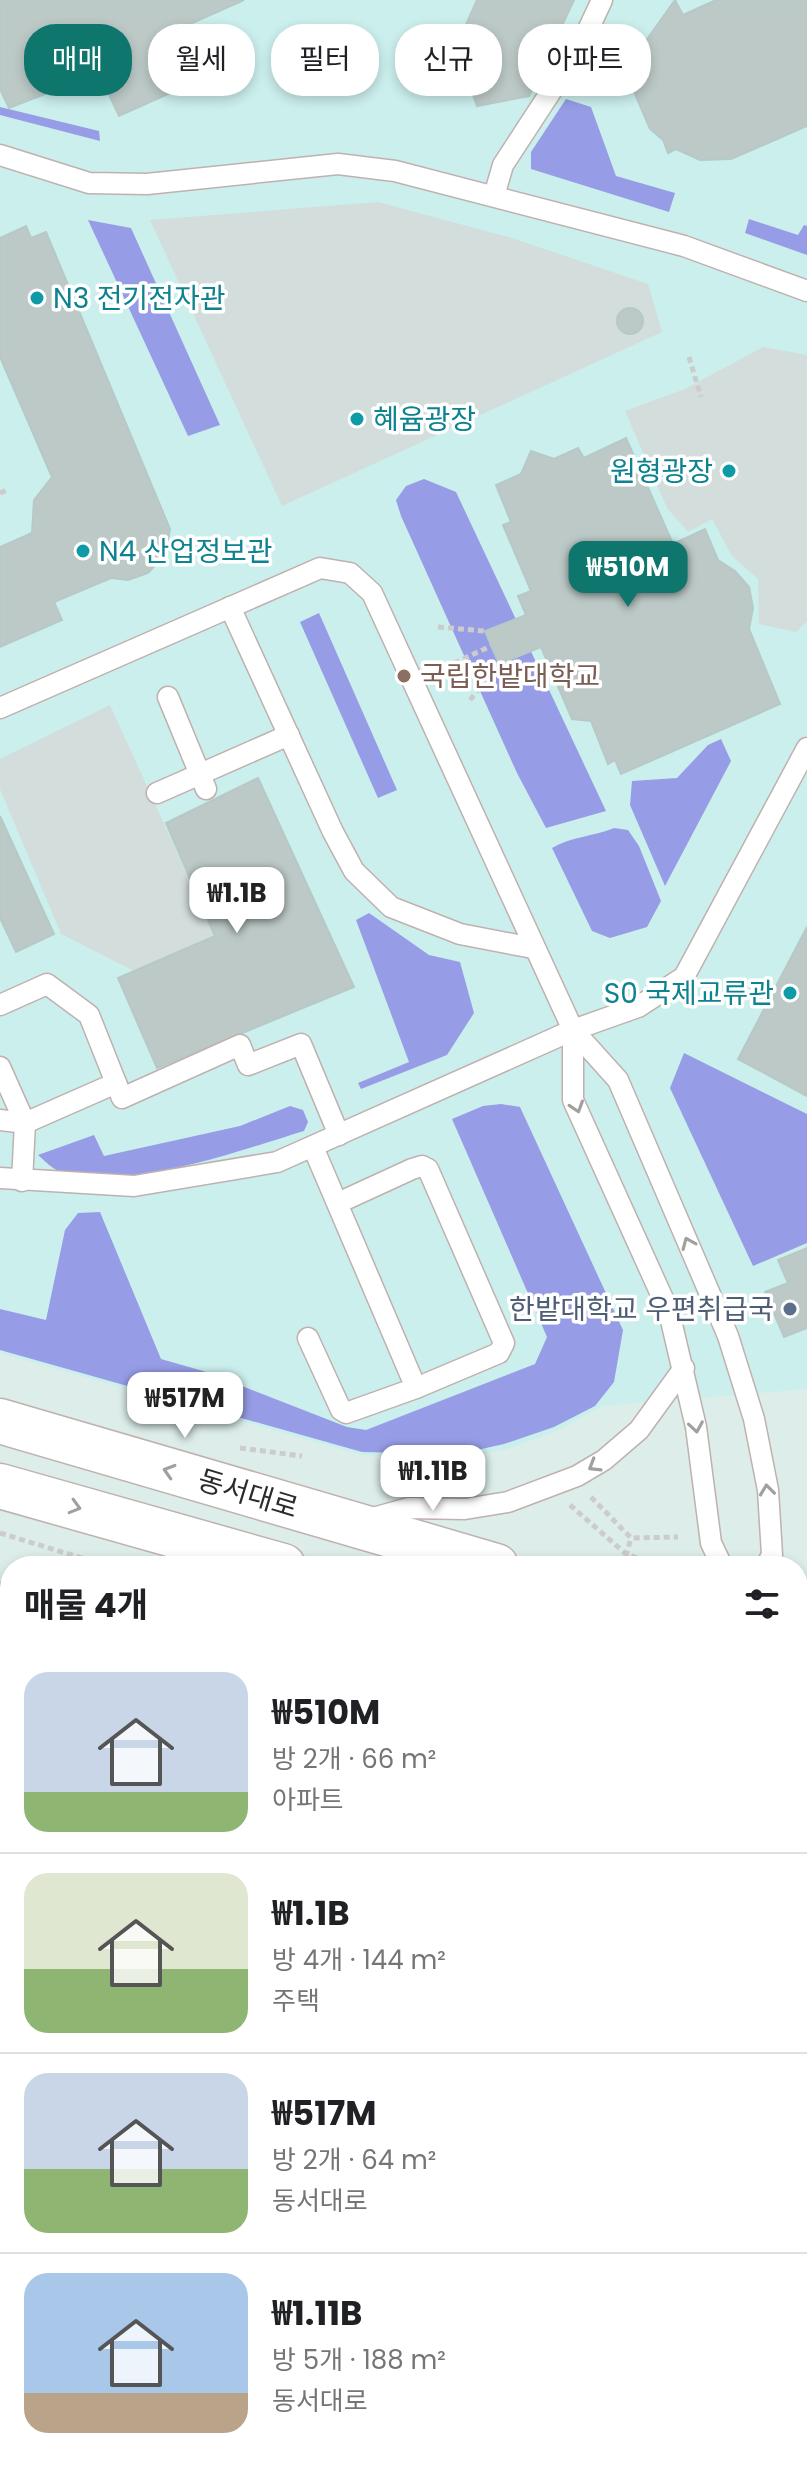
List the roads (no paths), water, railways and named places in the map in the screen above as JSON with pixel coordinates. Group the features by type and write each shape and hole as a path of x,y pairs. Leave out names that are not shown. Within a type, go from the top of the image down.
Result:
{"street":[{"name":"동서대로","path":"0,1421 461,1556"},
{"name":"동서대로","path":"0,1486 248,1556"}],"lane":[{"path":"494,196 503,165 580,47 602,0"},
{"path":"0,155 89,183 147,184 338,164 395,171 684,246 807,291"},
{"path":"0,708 320,568 350,573 372,593 573,1030 618,1080 728,1336 754,1419 768,1490 771,1556"},
{"path":"230,607 354,871 391,907 460,934 533,948"},
{"path":"168,697 204,782"},
{"path":"157,793 204,782 289,735"},
{"path":"0,1178 134,1186 277,1162 573,1030 638,1007 684,977 807,748"},
{"path":"0,1005 47,984 89,1015 122,1098 240,1045 248,1065 301,1044 339,1135"},
{"path":"573,1030 573,1100 669,1312 696,1427 711,1543 717,1556"},
{"path":"0,1067 25,1123 22,1181"},
{"path":"0,1120 25,1123 116,1083"},
{"path":"313,1147 416,1388"},
{"path":"308,1338 341,1410 346,1413 499,1353 504,1343 428,1169 422,1166 412,1169 338,1203"},
{"path":"351,1525 409,1508 465,1509 508,1502 577,1476 604,1460 639,1430 684,1368"}],"place":[{"name":"N3 전기전자관","path":"37,298"},
{"name":"혜윰광장","path":"357,419"},
{"name":"원형광장","path":"729,471"},
{"name":"N4 산업정보관","path":"83,551"},
{"name":"국립한밭대학교","path":"404,676"},
{"name":"S0 국제교류관","path":"790,993"},
{"name":"한밭대학교 우편취급국","path":"790,1309"}]}
